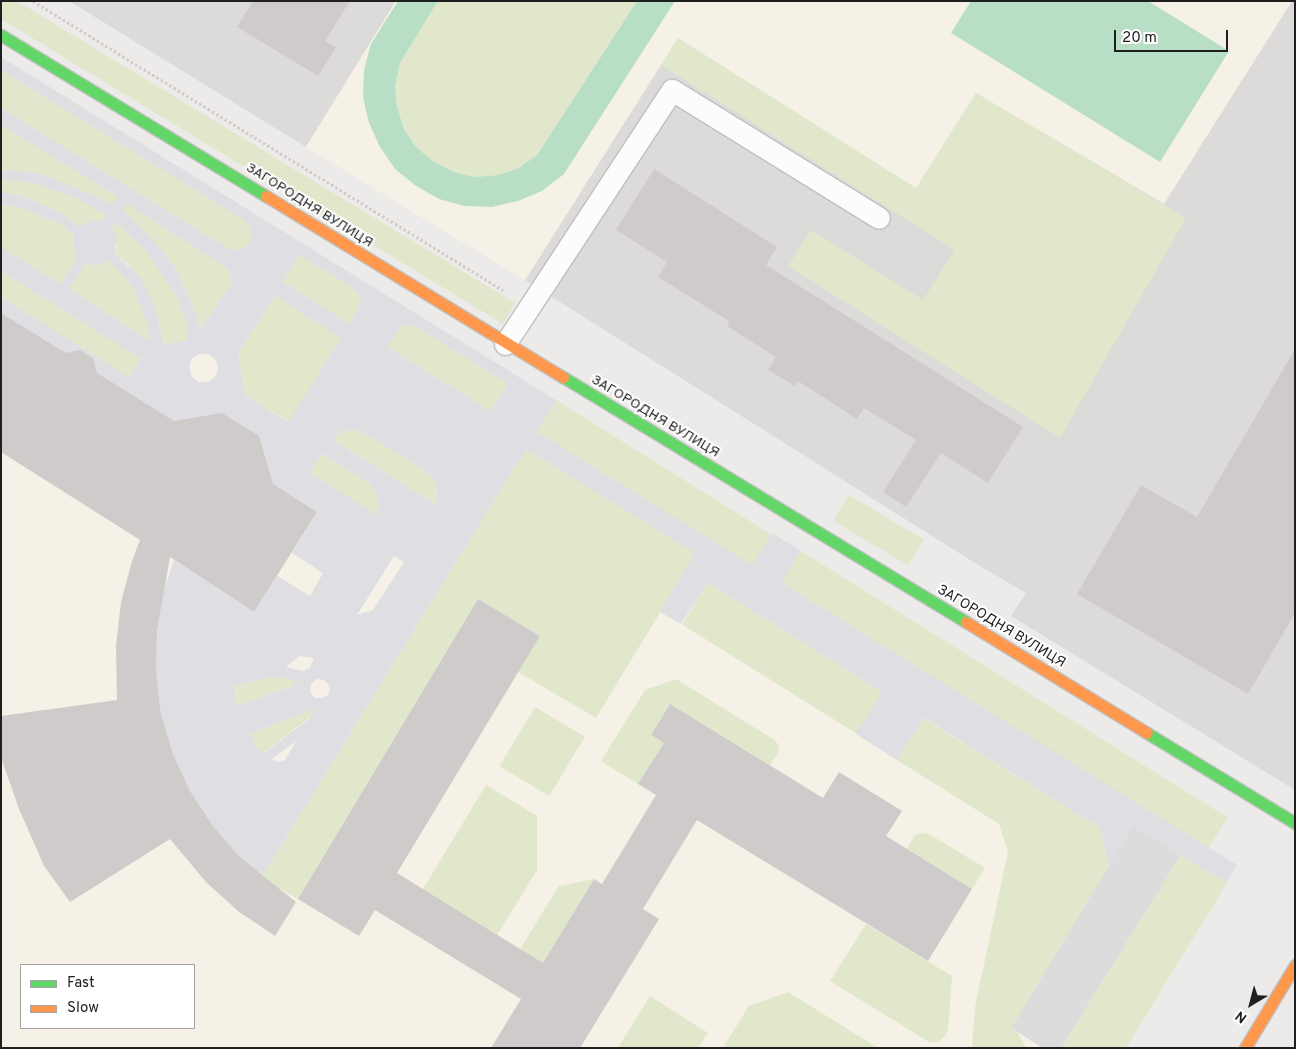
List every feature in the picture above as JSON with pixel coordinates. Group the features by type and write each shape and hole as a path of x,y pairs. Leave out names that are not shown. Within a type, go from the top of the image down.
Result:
{"street":[{"name":"ЗАГОРОДНЯ ВУЛИЦЯ","path":"1,35 505,344 1295,823"},
{"path":"1245,1048 1295,965"}],"lane":[{"path":"505,344 672,90 879,218"}],"path":[{"path":"33,1 530,306"}],"shaded area":[{"path":"69,1 396,1 306,147"},
{"path":"396,1 1292,1 1164,204 976,93 916,189 678,38 525,280 306,147"},
{"path":"1295,1 1295,790 1011,616 1026,593 983,568 525,280 678,38 916,188"},
{"path":"1,57 556,400 537,432 752,565 772,533 801,551 782,583 1237,865 1227,883 1133,826 1109,866 1100,828 924,718 897,760 856,734 882,692 708,583 681,624 660,612 695,553 526,449 263,875 240,857 213,826 190,791 173,754 161,714 156,673 157,631 164,590 174,560 254,612 277,576 310,596 323,573 292,553 317,512 1,313 1,297 129,377 141,359 1,271 1,247 60,284 77,258 73,249 74,235 59,223 21,208 1,204 1,192 26,197 63,214 79,227 93,220 103,221 107,215 74,197 36,184 1,179 1,170 39,173 113,204 118,197 1,125 1,108 227,248 235,250 243,248 250,243 252,235 250,227 244,220 1,70","holes":["127,204 230,270 231,284 199,331 198,317 174,266 152,239 123,210","115,222 144,248 177,297 188,326 188,340 163,345 159,322 151,298 141,278 115,254 117,237 112,228","299,255 353,288 359,294 361,302 350,324 283,282","108,261 132,285 147,324 149,340 69,289 86,264 96,266","275,296 341,338 288,422 245,395 238,354","408,325 417,327 508,384 491,411 387,347 400,327","199,354 208,354 215,359 218,368 215,377 208,382 199,382 192,377 189,368 191,359","353,430 365,434 426,471 434,480 437,492 435,504 332,439 341,432","322,454 367,482 376,492 379,504 377,515 310,473","394,556 404,562 373,610 357,615","299,656 314,658 310,668 302,671 286,667","272,677 295,680 294,686 237,705 233,686","317,679 324,680 330,686 329,694 323,698 315,698 310,692 311,684","313,709 310,718 264,753 255,745 250,734","296,741 285,760 278,762 272,759"]},
{"path":"1,170 1227,883 1126,1048 1,1048"},
{"path":"1133,826 1181,855 1061,1048 1043,1048 1011,1028"}],"green space":[{"path":"1,1 17,1 515,303 503,324 1,19"},
{"path":"398,1 438,1 400,63 395,86 397,107 404,129 416,147 434,162 454,172 475,177 498,175 519,168 537,155 637,1 675,1 564,174 542,191 518,201 492,207 465,206 439,199 416,186 395,169 380,147 369,123 363,97 364,70 371,44"},
{"path":"438,1 637,1 537,155 519,168 498,175 475,177 454,172 434,162 416,147 404,129 397,107 395,86 400,63"},
{"path":"971,1 1148,1 1229,51 1160,162 951,33"},
{"path":"678,38 916,188 976,93 1186,218 1060,438 788,266 811,230 923,300 955,250 661,65"},
{"path":"1,70 244,220 250,227 252,235 250,243 236,250 227,248 1,108"},
{"path":"1,125 118,197 114,205 39,173 1,170"},
{"path":"1,179 36,184 74,197 107,215 103,222 93,220 79,227 63,214 26,197 1,192"},
{"path":"1,204 21,208 59,223 74,235 73,249 77,258 60,284 1,247"},
{"path":"127,204 230,270 231,284 198,332 198,317 174,266 152,239 123,210"},
{"path":"115,222 144,248 177,297 188,326 188,340 163,346 159,322 130,266 115,254 117,247 112,228"},
{"path":"299,255 353,288 359,294 361,302 350,324 283,282"},
{"path":"108,261 132,285 147,324 149,340 68,289 86,264 96,266"},
{"path":"1,271 141,358 127,380 1,302"},
{"path":"275,296 341,338 289,422 245,395 238,354"},
{"path":"409,325 417,327 508,384 491,411 386,346 401,327"},
{"path":"556,400 771,535 752,566 536,431"},
{"path":"353,430 365,434 426,471 434,480 437,492 435,504 331,438 341,432"},
{"path":"526,449 696,553 596,718 518,672 540,636 478,599 298,899 272,884 263,875"},
{"path":"321,454 367,482 376,492 379,504 377,516 310,473"},
{"path":"849,495 924,540 908,566 834,521"},
{"path":"801,551 1228,818 1208,849 781,582"},
{"path":"708,583 884,693 858,734 682,625"},
{"path":"272,677 295,680 294,686 237,705 233,686"},
{"path":"676,679 773,739 778,744 779,752 770,765 670,704 651,735 664,743 638,784 601,761 645,690"},
{"path":"535,707 585,737 549,796 499,766"},
{"path":"314,708 310,717 263,753 255,745 250,734"},
{"path":"923,718 1100,828 1109,866 1011,1028 1018,1033 1026,1048 972,1048 975,1007 1008,852 999,824 897,760"},
{"path":"486,785 537,816 537,870 497,935 423,889"},
{"path":"929,834 985,868 972,889 907,849 915,835"},
{"path":"1181,855 1227,883 1126,1048 1061,1048"},
{"path":"594,879 543,963 520,949 559,886"},
{"path":"866,924 952,976 948,1030 938,1042 929,1042 830,981"},
{"path":"788,992 878,1048 723,1048 749,1006"},
{"path":"650,996 708,1033 698,1048 618,1048"}],"building":[{"path":"253,1 350,1 325,41 336,47 318,76 237,27"},
{"path":"654,169 777,247 766,265 1023,427 988,483 941,453 906,507 883,492 916,440 864,408 857,419 798,381 795,386 768,370 776,357 727,326 729,321 658,277 667,262 616,230"},
{"path":"1,313 66,353 80,350 93,358 97,373 174,421 222,413 259,436 273,484 317,512 254,612 170,557 157,631 156,670 161,714 173,754 190,791 213,826 240,857 296,902 275,936 238,911 206,882 170,839 70,902 44,866 19,809 2,760 1,716 117,700 116,646 121,602 140,540 1,452"},
{"path":"1295,349 1295,613 1248,694 1077,594 1141,485 1197,517"},
{"path":"478,599 540,636 397,873 543,963 594,879 602,884 656,795 638,784 664,743 651,735 670,704 823,798 839,772 902,811 886,836 972,889 928,961 697,820 643,909 659,919 580,1048 491,1048 521,999 375,910 359,936 298,899"}],"traffic: fast":[{"path":"1,35 266,196"},
{"path":"563,377 966,622"},
{"path":"1147,733 1295,823"}],"traffic: slow":[{"path":"266,196 563,377"},
{"path":"966,622 1147,733"},
{"path":"1245,1048 1295,965"}]}
